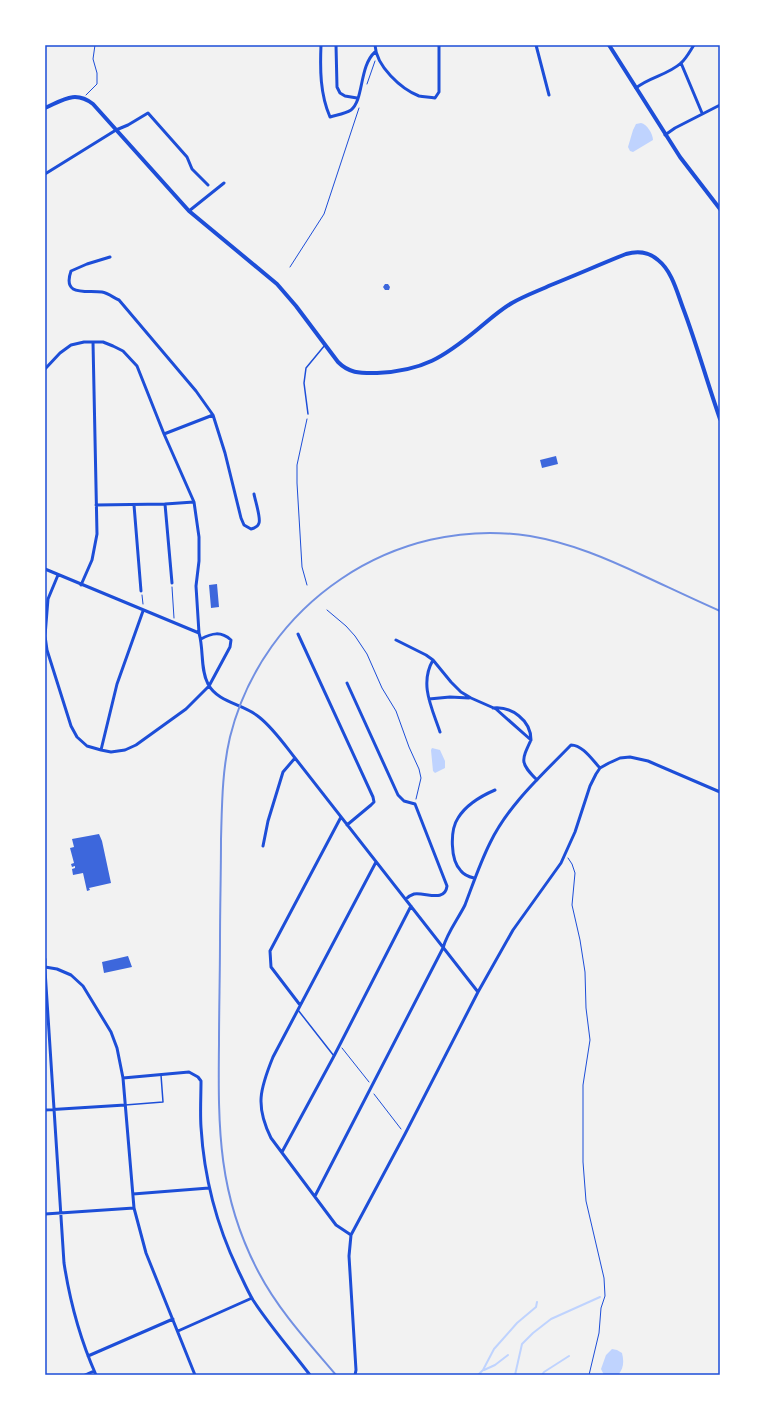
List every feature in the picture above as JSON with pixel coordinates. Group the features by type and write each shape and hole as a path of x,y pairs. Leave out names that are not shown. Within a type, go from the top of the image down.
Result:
{"street":[{"path":"321,45 320,73 326,109 330,117 351,110 356,104 365,69 375,52"},
{"path":"336,45 337,87 340,93 345,96 358,98"},
{"path":"375,45 375,52 386,70 397,82 420,96 435,98 439,92 439,45"},
{"path":"536,45 549,95"},
{"path":"608,45 665,135 692,174 720,208"},
{"path":"636,88 681,63 694,45"},
{"path":"681,63 702,113"},
{"path":"45,108 74,97 82,97 93,104 189,211 270,278 296,306 343,367 353,372 390,372 422,366 452,349 512,303 530,294 626,254 642,253 658,260 669,274 697,343 720,419"},
{"path":"665,135 702,113 720,105"},
{"path":"45,174 116,130 148,114 187,157 192,169 208,185"},
{"path":"189,211 224,183"},
{"path":"110,257 71,271 69,283 72,288 77,292 104,293 119,300 196,391 213,415 225,453 241,518 244,525 251,529 259,524 260,519 254,494"},
{"path":"45,368 60,353 71,345 84,342 103,342 113,346 123,352 137,366 164,434 194,502 199,537 199,561 196,586 199,633 201,639 203,670 209,686 223,699 258,715 268,725 478,992"},
{"path":"81,585 92,560 97,534 93,342"},
{"path":"164,434 213,415"},
{"path":"96,505 194,502"},
{"path":"165,504 172,583"},
{"path":"134,505 141,591"},
{"path":"45,569 199,633"},
{"path":"58,575 48,599 45,636 47,650 71,726 77,737 87,746 111,752 125,750 136,745 186,709 209,686 230,647 230,640 227,636 219,633 212,633 201,639"},
{"path":"101,750 117,684 143,611"},
{"path":"298,634 373,797 374,802 347,825"},
{"path":"396,640 421,652 433,660 451,682 470,698 493,708 508,719 531,740"},
{"path":"433,660 429,667 426,680 429,699 440,732"},
{"path":"347,682 398,795 404,801 415,804 447,888 441,895 415,894 406,899"},
{"path":"429,699 450,697 470,698"},
{"path":"493,708 506,708 520,717 527,725 531,740 524,756 524,763 530,773 537,780"},
{"path":"315,1196 465,904 474,878 490,842 510,810 572,745 576,745 580,748 600,768"},
{"path":"355,1375 356,1370 348,1256 351,1236 478,992 513,930 544,888 565,855 575,832 590,786 600,768 625,757 648,761 720,792"},
{"path":"263,846 268,821 283,772 295,758"},
{"path":"474,878 461,872 457,867 453,853 452,838 458,818 465,809 479,798 495,790"},
{"path":"300,1005 271,967 270,951 341,817"},
{"path":"351,1236 336,1225 271,1138 264,1125 261,1110 261,1093 264,1078 273,1057 376,862"},
{"path":"282,1152 334,1056 411,906"},
{"path":"45,959 64,1263 76,1323 96,1375"},
{"path":"45,968 57,969 71,975 83,986 111,1032 117,1048 123,1078 134,1208 146,1253 195,1375"},
{"path":"123,1078 190,1072 201,1081 201,1126 209,1188 218,1223 252,1298 263,1315 310,1375"},
{"path":"45,1110 125,1105"},
{"path":"132,1194 209,1188"},
{"path":"45,1214 134,1208"},
{"path":"178,1331 252,1298"},
{"path":"88,1356 173,1319"},
{"path":"85,1375 94,1371"}],"lane":[{"path":"308,414 304,383 306,368 325,345"},
{"path":"298,1010 334,1056"},
{"path":"125,1105 163,1102 161,1074"}],"path":[{"path":"82,97 97,84 97,73 93,59 95,45"},
{"path":"367,84 374,62 375,52"},
{"path":"290,267 324,214 359,106"},
{"path":"307,585 302,567 297,464 308,414"},
{"path":"172,583 175,623"},
{"path":"141,591 143,606"},
{"path":"327,610 346,626 355,636 367,654 382,688 396,711 408,746 419,769 421,778 415,804"},
{"path":"565,855 572,864 575,873 572,905 585,972 586,1008 590,1040 582,1085 583,1162 586,1201 604,1278 604,1296 601,1308 599,1333 589,1375"}],"water":[{"path":"641,123 649,130 653,140 633,152 630,151 628,147 633,130 636,124"},
{"path":"432,748 440,750 445,761 445,768 435,773 433,771"},
{"path":"612,1349 622,1353 622,1367 618,1375 604,1375 601,1369 606,1355"}],"building":[{"path":"385,284 388,284 390,287 389,290 385,290 383,287"},
{"path":"556,456 558,464 542,468 540,460"},
{"path":"217,584 219,607 211,608 209,585"},
{"path":"99,834 102,841 111,883 89,888 90,890 87,891 83,873 73,875 72,869 75,868 75,866 72,867 71,864 74,863 70,848 74,847 72,839"},
{"path":"128,956 132,967 104,973 102,962"}],"waterway":[{"path":"515,1375 522,1344 533,1333 551,1319 600,1297"},
{"path":"478,1375 483,1370 494,1349 517,1323 536,1307 537,1302"},
{"path":"484,1370 495,1365 508,1355"},
{"path":"542,1375 544,1372 569,1356"}],"railway":[{"path":"336,1375 285,1314 259,1273 245,1245 235,1217 223,1162 219,1105 222,801 227,750 247,689 272,647 304,609 341,579 384,555 430,540 479,533 530,536 545,539 575,547 603,558 720,611"}]}
